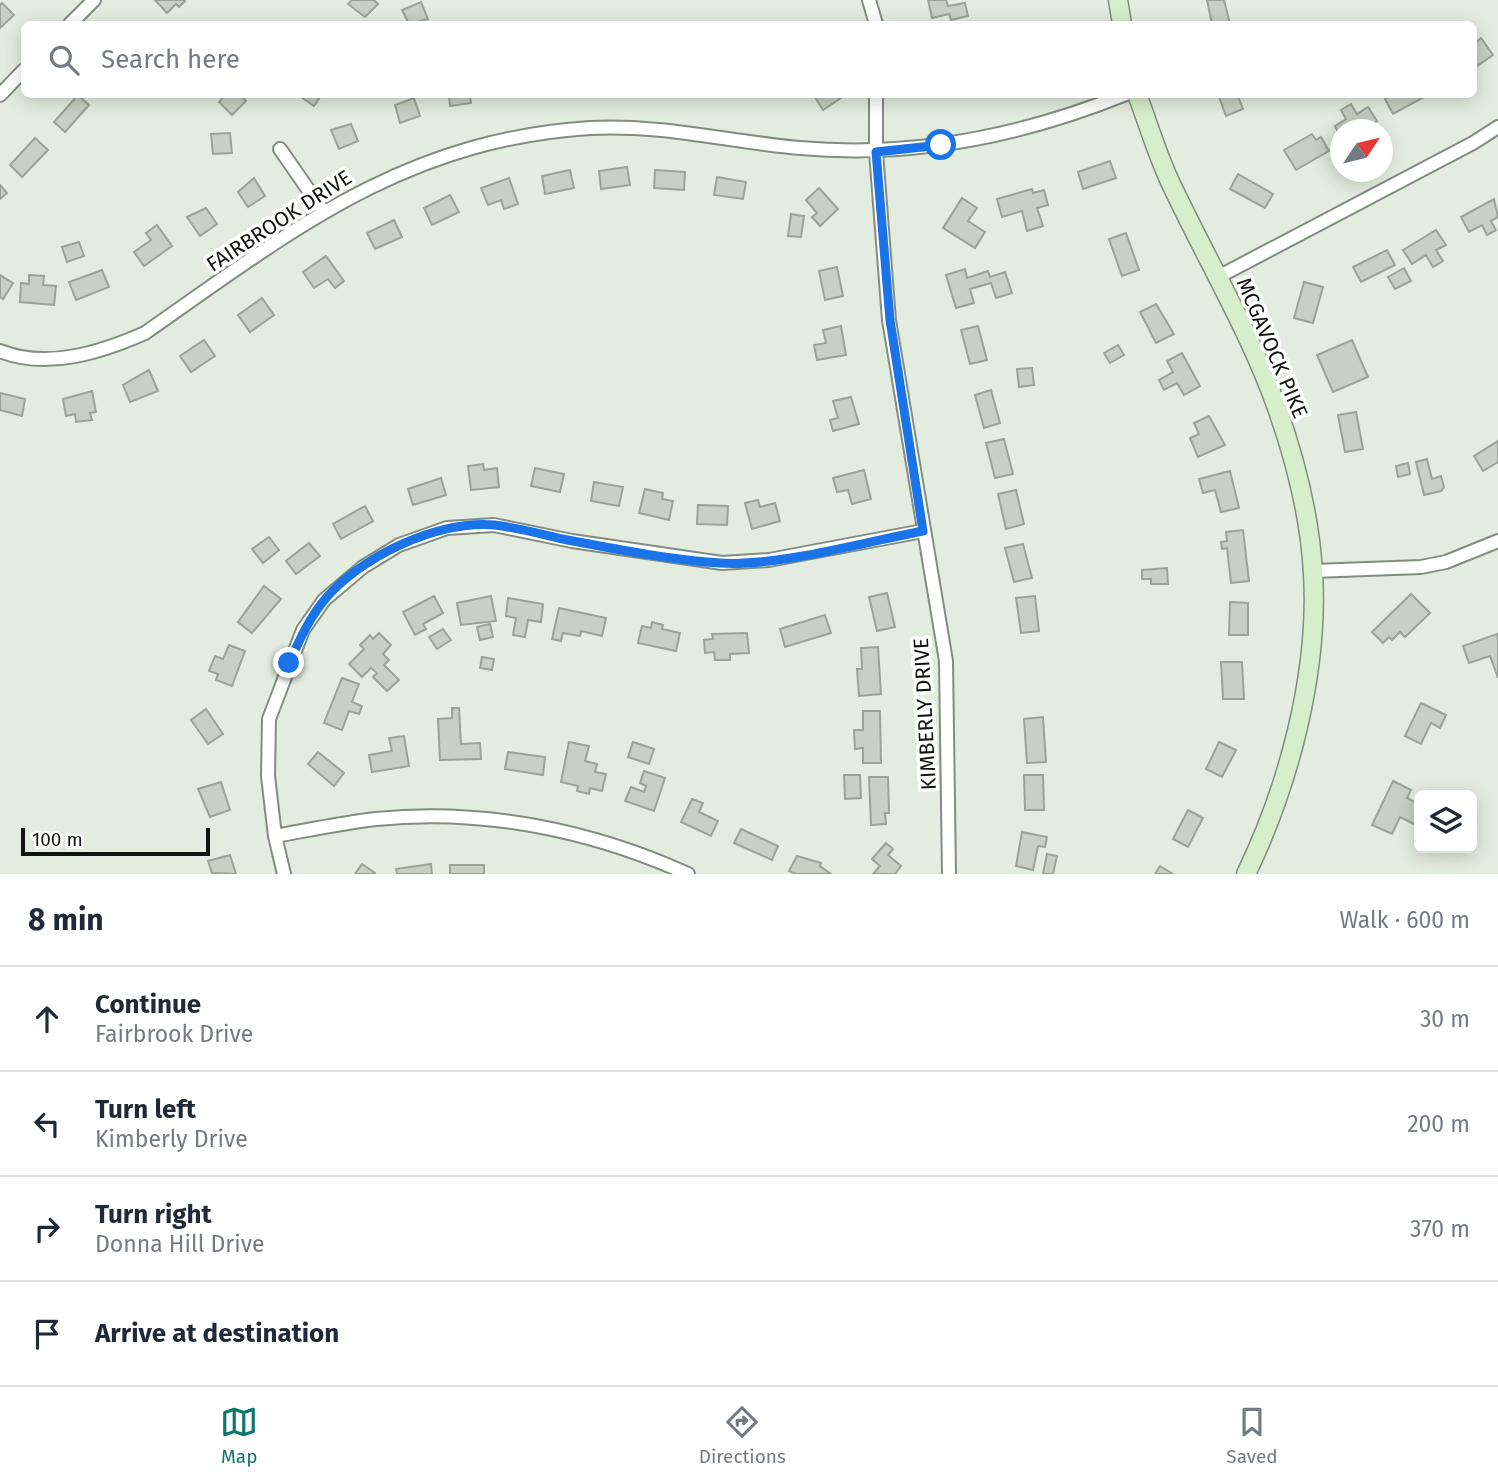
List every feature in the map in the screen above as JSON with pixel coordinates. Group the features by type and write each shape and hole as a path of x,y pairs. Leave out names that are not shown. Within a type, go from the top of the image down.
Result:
{"main road":[{"path":"1118,0 1122,21"},
{"name":"MCGAVOCK PIKE","path":"1138,98 1171,186 1218,277 1277,407 1301,492 1313,571 1307,672 1297,731 1282,789 1267,831 1245,874"}],"street":[{"path":"73,21 94,0"},
{"path":"869,0 875,21"},
{"path":"0,95 21,73"},
{"name":"KIMBERLY DRIVE","path":"876,98 876,152 890,320 946,661 949,874"},
{"name":"FAIRBROOK DRIVE","path":"0,351 44,359 87,354 145,333 323,211 397,173 431,160 496,142 559,131 634,128 788,147 876,152 981,138 1045,121 1114,98"},
{"path":"1218,277 1473,143 1498,127"},
{"path":"280,149 323,211"},
{"path":"285,874 275,836 268,776 269,719 299,641 324,600 363,567 399,545 447,528 494,525 572,541 722,564 769,560 923,531"},
{"path":"1313,571 1421,567 1446,562 1498,541"},
{"path":"275,836 376,819 435,817 515,821 598,840 688,874"}],"building":[{"path":"155,0 185,1 179,7 176,4 167,13"},
{"path":"352,0 374,0 378,4 365,17 348,4"},
{"path":"928,0 946,0 948,6 965,3 968,16 951,20 949,14 932,18"},
{"path":"1207,0 1224,0 1229,21 1211,21"},
{"path":"421,2 428,19 408,21 402,10"},
{"path":"2,3 14,15 0,28 0,5"},
{"path":"1481,38 1493,55 1477,66 1477,41"},
{"path":"75,98 81,98 89,105 65,132 54,122"},
{"path":"222,98 243,98 246,101 232,115 219,102"},
{"path":"303,98 319,98 314,106"},
{"path":"414,98 420,116 400,123 395,105"},
{"path":"449,98 470,98 471,103 450,106"},
{"path":"816,98 841,98 823,110"},
{"path":"1219,98 1239,98 1243,109 1226,116"},
{"path":"1387,98 1422,98 1393,114"},
{"path":"1351,104 1357,114 1368,107 1376,119 1346,119 1341,110"},
{"path":"351,124 358,141 339,149 331,130"},
{"path":"230,133 232,153 213,154 211,134"},
{"path":"1312,134 1316,140 1321,137 1329,151 1296,170 1284,150"},
{"path":"35,138 48,150 22,177 10,165"},
{"path":"1110,161 1116,178 1083,189 1078,172"},
{"path":"627,167 630,185 601,189 599,171"},
{"path":"570,170 574,188 545,194 542,176"},
{"path":"655,170 685,172 684,190 654,188"},
{"path":"1238,174 1273,194 1265,208 1230,189"},
{"path":"717,177 746,182 743,199 714,195"},
{"path":"254,178 265,196 248,207 238,192"},
{"path":"509,178 518,204 504,209 501,200 488,205 481,188"},
{"path":"0,185 7,193 0,199"},
{"path":"819,188 838,209 820,226 812,217 817,213 806,200"},
{"path":"1032,189 1033,193 1044,190 1048,205 1037,208 1043,226 1027,231 1022,211 1002,217 997,199"},
{"path":"450,195 459,212 432,225 424,208"},
{"path":"962,198 977,208 968,221 985,232 975,248 943,228"},
{"path":"1494,199 1498,217 1491,221 1496,230 1487,235 1482,225 1469,232 1461,217"},
{"path":"206,208 217,224 200,236 187,217"},
{"path":"791,214 804,216 801,237 788,236"},
{"path":"394,220 402,237 375,249 367,233"},
{"path":"157,225 172,246 144,266 134,252 151,240 146,233"},
{"path":"1436,230 1446,245 1436,250 1443,261 1433,267 1426,255 1412,264 1403,250"},
{"path":"1126,233 1139,270 1122,276 1109,239"},
{"path":"79,242 84,256 67,262 62,247"},
{"path":"1387,250 1395,265 1361,282 1353,267"},
{"path":"326,256 344,281 335,288 328,279 314,288 303,272"},
{"path":"837,267 843,296 825,300 819,271"},
{"path":"1404,268 1411,281 1395,289 1388,277"},
{"path":"965,269 967,278 988,271 990,277 1005,272 1012,293 996,298 991,283 970,289 974,303 956,308 946,275"},
{"path":"102,270 109,287 76,300 69,282"},
{"path":"0,275 13,283 3,299 0,297"},
{"path":"29,275 44,276 43,285 56,286 54,305 20,302 21,283 29,284"},
{"path":"1304,282 1323,287 1313,323 1294,318"},
{"path":"262,298 274,315 250,332 238,315"},
{"path":"1156,304 1174,334 1156,343 1140,312"},
{"path":"841,326 846,355 817,360 814,345 826,343 823,330"},
{"path":"978,326 987,360 970,364 961,330"},
{"path":"204,340 215,356 191,372 180,356"},
{"path":"1352,340 1368,377 1333,392 1317,355"},
{"path":"1118,345 1124,355 1110,363 1104,353"},
{"path":"1182,353 1200,386 1184,395 1177,383 1164,390 1159,380 1173,372 1167,361"},
{"path":"1032,368 1034,385 1019,387 1017,369"},
{"path":"149,370 158,391 130,402 123,385"},
{"path":"991,390 1000,423 984,428 975,395"},
{"path":"92,391 96,412 90,413 92,420 76,422 75,414 66,416 63,399"},
{"path":"0,393 25,399 22,416 0,410"},
{"path":"851,397 859,424 833,431 830,420 838,418 833,401"},
{"path":"1356,412 1363,449 1345,452 1338,415"},
{"path":"1209,416 1225,445 1198,457 1190,438 1199,434 1194,423"},
{"path":"1004,439 1013,474 995,478 986,443"},
{"path":"1498,441 1498,462 1483,471 1474,456"},
{"path":"1427,459 1432,479 1441,476 1444,487 1441,491 1424,495 1416,462"},
{"path":"1408,463 1410,474 1398,477 1396,466"},
{"path":"483,464 484,470 497,468 499,487 471,490 468,466"},
{"path":"535,468 564,474 560,492 531,486"},
{"path":"864,470 871,499 852,504 848,490 837,492 833,478"},
{"path":"1230,471 1239,508 1221,512 1215,490 1203,493 1199,479"},
{"path":"441,478 446,495 413,505 408,489"},
{"path":"594,482 623,487 619,506 591,501"},
{"path":"645,489 663,493 662,499 673,501 669,520 639,513"},
{"path":"1016,490 1024,524 1006,529 998,494"},
{"path":"758,500 760,507 775,503 780,521 752,529 745,503"},
{"path":"698,505 728,506 727,525 697,524"},
{"path":"365,506 373,521 341,539 333,524"},
{"path":"1243,530 1249,581 1231,583 1227,548 1222,549 1221,542 1227,541 1226,532"},
{"path":"269,537 279,550 263,563 252,549"},
{"path":"309,543 320,556 296,574 286,561"},
{"path":"1023,544 1032,578 1014,582 1005,548"},
{"path":"1167,568 1168,584 1151,584 1151,579 1142,579 1142,570"},
{"path":"264,586 281,599 252,633 238,622"},
{"path":"887,593 895,627 877,631 869,597"},
{"path":"1411,594 1430,613 1405,637 1400,632 1392,640 1389,637 1383,643 1372,632"},
{"path":"434,596 443,613 423,624 426,629 415,635 403,612"},
{"path":"491,596 496,621 461,625 457,603"},
{"path":"1035,596 1039,631 1021,633 1016,598"},
{"path":"508,598 543,604 541,622 528,620 525,637 513,635 516,618 506,616"},
{"path":"1230,602 1248,603 1248,635 1229,635"},
{"path":"559,608 606,618 602,636 581,631 580,636 563,633 561,641 552,639"},
{"path":"825,615 831,633 785,647 780,629"},
{"path":"652,622 663,625 662,629 680,633 676,651 638,643 642,626 651,628"},
{"path":"490,624 493,637 480,640 477,627"},
{"path":"443,629 451,640 437,649 429,637"},
{"path":"379,633 391,645 383,654 389,660 384,665 399,680 387,691 373,677 377,673 371,668 362,677 349,664 364,649 360,645 370,635 373,639"},
{"path":"747,633 749,653 730,654 730,660 715,660 714,652 705,653 704,640 713,639 712,634"},
{"path":"1497,634 1498,678 1490,656 1469,663 1463,646"},
{"path":"229,645 245,651 232,686 216,680 218,674 209,671 215,656 223,659"},
{"path":"878,647 881,694 859,696 857,669 862,669 861,648"},
{"path":"482,657 494,659 492,670 480,668"},
{"path":"1221,662 1242,662 1244,699 1223,699"},
{"path":"342,678 359,684 352,702 362,706 359,714 349,711 342,730 324,723"},
{"path":"1421,703 1446,715 1440,728 1431,723 1421,744 1405,736"},
{"path":"452,708 459,708 461,744 480,743 481,759 440,760 438,719 452,718"},
{"path":"206,709 223,734 208,744 191,720"},
{"path":"863,711 880,711 881,763 863,763 863,748 855,749 854,730 863,730"},
{"path":"1043,717 1046,762 1027,763 1024,719"},
{"path":"404,736 409,766 372,772 369,755 392,751 389,738"},
{"path":"569,742 589,746 585,761 597,764 595,772 606,774 602,791 590,788 589,794 577,791 578,786 561,782"},
{"path":"633,742 654,749 649,764 628,757"},
{"path":"1219,742 1236,750 1222,777 1206,769"},
{"path":"318,752 344,773 334,786 308,764"},
{"path":"508,752 545,757 543,775 505,769"},
{"path":"644,771 665,778 654,811 625,801 631,787 644,792 646,786 640,783"},
{"path":"844,775 860,775 861,798 845,799"},
{"path":"1024,775 1043,775 1044,810 1025,810"},
{"path":"869,777 888,777 889,813 885,813 886,824 871,825"},
{"path":"1393,781 1411,790 1407,798 1414,802 1414,824 1400,817 1392,834 1372,825"},
{"path":"221,782 230,810 210,817 198,789"},
{"path":"692,799 703,803 699,812 718,821 711,836 681,822"},
{"path":"1188,810 1203,818 1188,847 1173,839"},
{"path":"741,829 778,846 772,860 734,843"},
{"path":"1022,832 1047,837 1045,847 1038,846 1033,870 1016,866"},
{"path":"886,843 893,849 888,855 901,866 895,874 873,874 880,866 872,859"},
{"path":"1047,854 1057,856 1053,874 1043,874"},
{"path":"230,855 236,874 212,873 208,861"},
{"path":"797,856 821,863 820,866 831,874 796,874 789,871"},
{"path":"362,864 375,873 375,874 355,874"},
{"path":"431,864 432,874 397,874 396,869"},
{"path":"450,865 484,865 484,874 450,874"},
{"path":"1160,866 1173,874 1155,874"}],"route":[{"path":"289,663 303,630 324,600 363,567 399,545 447,528 494,525 572,541 722,564 769,560 923,531 890,320 876,152 941,145"}]}
